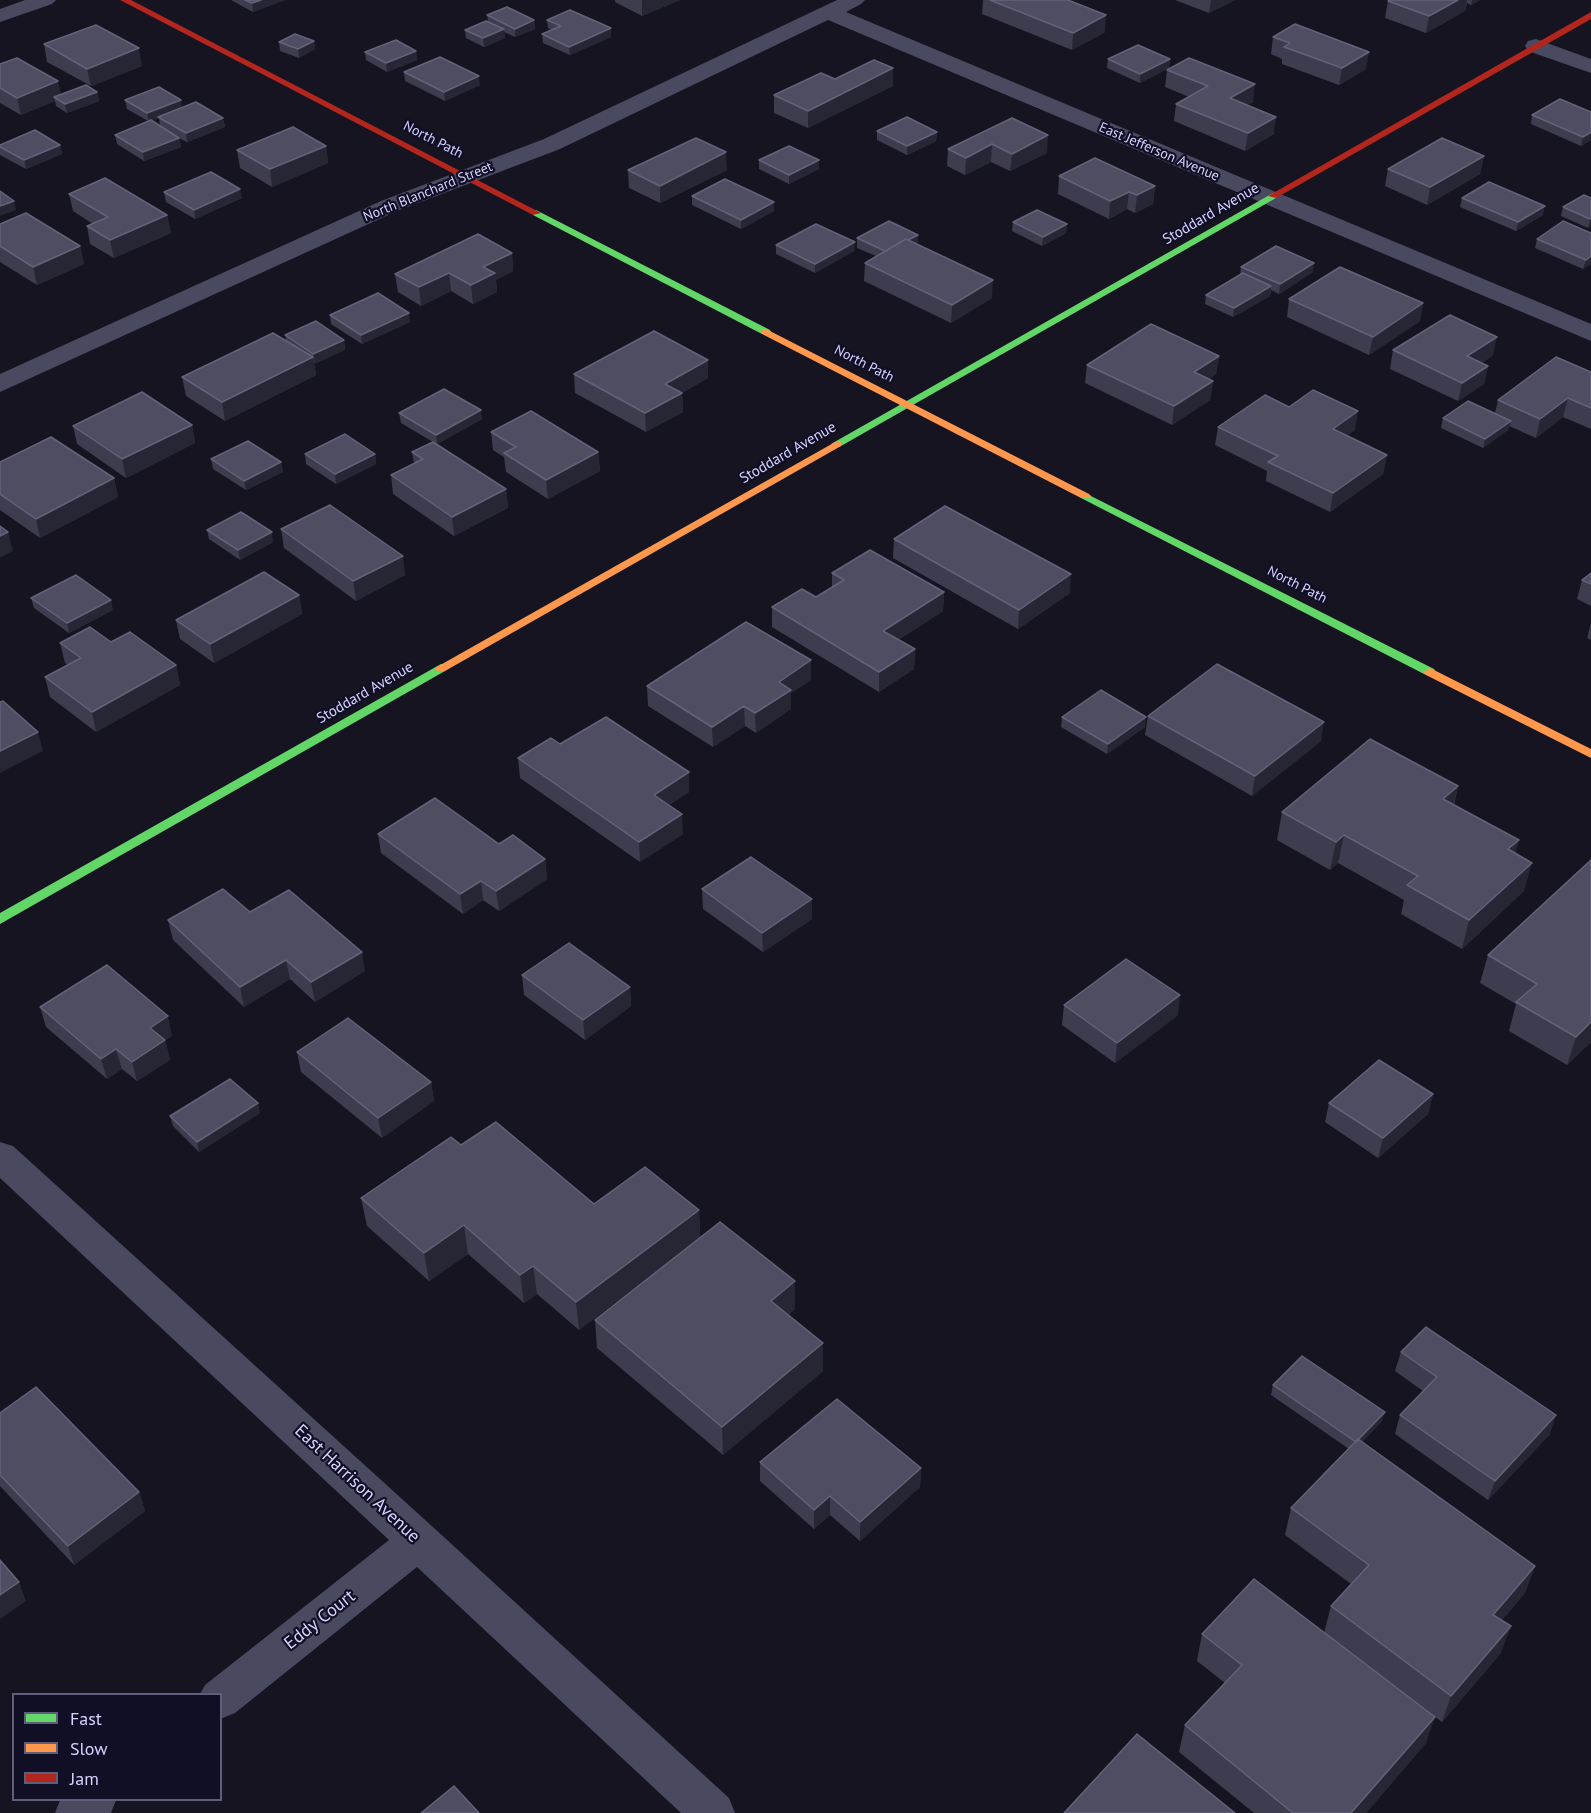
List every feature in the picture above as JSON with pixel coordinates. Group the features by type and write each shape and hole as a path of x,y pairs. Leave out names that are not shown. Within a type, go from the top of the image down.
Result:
{"street":[{"path":"0,16 45,0"},
{"name":"North Path","path":"124,0 907,405 1591,754"},
{"name":"North Blanchard Street","path":"0,384 378,211 552,144 854,0"},
{"name":"East Jefferson Avenue","path":"827,12 1591,333"},
{"name":"Stoddard Avenue","path":"0,919 1591,15"},
{"path":"1536,46 1591,66"},
{"name":"East Harrison Avenue","path":"0,1156 713,1813"},
{"name":"Eddy Court","path":"222,1697 419,1541"},
{"path":"77,1813 93,1801"}],"building":[{"path":"245,0 261,0 252,3"},
{"path":"990,0 1068,0 1106,15 1073,33"},
{"path":"1458,0 1429,16 1388,1"},
{"path":"507,7 534,20 515,29 487,15"},
{"path":"570,10 611,28 569,47 542,34 561,26 547,20"},
{"path":"486,21 504,29 483,38 465,30"},
{"path":"1295,24 1369,52 1342,68 1284,47 1290,43 1273,37"},
{"path":"96,25 139,48 87,69 44,44"},
{"path":"295,34 314,41 298,49 279,42"},
{"path":"396,40 416,51 386,63 365,52"},
{"path":"1138,45 1170,59 1140,74 1108,59"},
{"path":"440,57 479,76 444,92 404,72"},
{"path":"17,58 58,81 17,98 0,88 0,64"},
{"path":"1189,58 1255,84 1230,98 1276,117 1248,133 1176,104 1208,86 1167,70"},
{"path":"874,60 893,68 808,111 774,95 821,73 835,79"},
{"path":"86,85 97,92 65,104 54,97"},
{"path":"159,87 181,100 147,113 125,100"},
{"path":"1560,99 1591,112 1591,132 1583,137 1532,115"},
{"path":"196,102 223,118 186,133 158,117"},
{"path":"907,117 937,132 907,146 877,131"},
{"path":"1012,118 1048,135 1012,154 992,144 966,158 948,149"},
{"path":"151,120 179,138 143,152 115,135"},
{"path":"293,127 326,146 270,169 237,150"},
{"path":"35,130 60,145 24,160 0,147 0,145"},
{"path":"696,138 726,152 660,186 628,170"},
{"path":"1442,138 1484,156 1430,187 1388,169"},
{"path":"789,146 819,160 789,175 759,160"},
{"path":"1095,158 1155,186 1137,195 1129,192 1110,201 1059,176"},
{"path":"211,172 240,189 194,210 164,192"},
{"path":"105,178 167,215 110,240 87,226 108,217 69,194"},
{"path":"725,179 774,202 741,220 692,196"},
{"path":"1489,182 1545,206 1518,222 1462,198"},
{"path":"0,191 14,201 0,206"},
{"path":"1584,195 1591,198 1590,219 1563,207"},
{"path":"1037,210 1067,224 1043,237 1013,222"},
{"path":"26,213 80,246 33,267 0,246 0,224"},
{"path":"889,221 918,235 885,251 857,238"},
{"path":"1563,221 1591,233 1591,256 1586,260 1537,239"},
{"path":"816,224 855,242 815,264 776,245"},
{"path":"478,234 512,253 483,267 495,273 471,285 449,273 419,287 395,274"},
{"path":"906,239 993,280 952,305 865,263"},
{"path":"1276,246 1314,263 1280,284 1241,267"},
{"path":"1340,267 1423,303 1373,337 1289,299"},
{"path":"1243,273 1271,286 1234,308 1206,295"},
{"path":"378,293 409,313 361,335 330,315"},
{"path":"1450,315 1497,337 1467,356 1488,366 1462,383 1393,350"},
{"path":"316,321 344,340 313,354 285,335"},
{"path":"1151,324 1219,356 1194,372 1213,381 1174,406 1087,365"},
{"path":"654,331 708,360 665,384 682,393 645,413 574,374"},
{"path":"273,333 313,357 222,402 182,377"},
{"path":"1556,357 1591,372 1591,408 1568,398 1540,419 1498,400"},
{"path":"444,389 481,410 436,435 399,413"},
{"path":"1313,390 1358,411 1333,429 1387,455 1333,493 1268,462 1278,456 1218,427 1265,395 1289,407"},
{"path":"142,392 192,425 122,459 73,426"},
{"path":"1468,401 1511,421 1485,439 1443,418"},
{"path":"531,411 598,452 546,480 504,453 516,447 491,432"},
{"path":"345,434 375,454 335,474 305,454"},
{"path":"51,437 114,478 36,519 0,494 0,462"},
{"path":"248,441 281,462 244,481 211,459"},
{"path":"433,442 506,489 452,517 391,475 423,459 412,452"},
{"path":"330,505 403,556 353,581 281,529"},
{"path":"945,506 1071,574 1019,610 894,539"},
{"path":"241,512 272,532 238,550 207,530"},
{"path":"0,526 8,532 0,536"},
{"path":"870,550 944,592 883,631 915,649 879,672 772,607 802,589 816,597 844,580 832,573"},
{"path":"264,572 299,595 210,644 176,620"},
{"path":"1591,573 1591,584 1582,580"},
{"path":"76,575 111,600 67,623 31,598"},
{"path":"746,622 811,660 779,682 791,690 755,713 744,706 712,727 647,686"},
{"path":"90,627 111,642 130,632 176,665 92,712 45,677 81,658 60,643"},
{"path":"1217,664 1324,722 1255,776 1148,716"},
{"path":"1101,690 1146,717 1108,744 1062,717"},
{"path":"3,701 38,732 0,751 0,702"},
{"path":"606,717 689,772 654,795 682,814 639,842 518,758 551,738 560,744"},
{"path":"1370,739 1458,786 1443,799 1519,840 1508,849 1532,863 1469,920 1407,885 1418,876 1344,835 1336,842 1282,812"},
{"path":"435,798 499,844 513,835 545,859 496,891 481,881 460,894 378,834"},
{"path":"751,857 812,899 762,933 702,889"},
{"path":"1591,860 1591,1022 1576,1037 1516,1002 1537,984 1488,955"},
{"path":"223,889 250,912 289,890 362,952 311,982 286,960 240,987 168,920"},
{"path":"569,943 630,987 583,1020 522,975"},
{"path":"1126,959 1180,995 1117,1043 1064,1005"},
{"path":"107,965 168,1016 150,1028 165,1040 132,1062 116,1049 101,1059 40,1007"},
{"path":"348,1018 431,1082 378,1118 297,1052"},
{"path":"1379,1060 1433,1094 1383,1138 1329,1103"},
{"path":"230,1079 258,1103 197,1142 170,1116"},
{"path":"496,1122 594,1204 645,1167 699,1210 576,1302 533,1266 520,1275 464,1225 424,1253 361,1198 451,1137 461,1145"},
{"path":"720,1222 795,1281 771,1301 823,1343 722,1427 595,1320"},
{"path":"1426,1327 1556,1415 1495,1481 1400,1415 1437,1377 1401,1352"},
{"path":"1302,1356 1385,1412 1356,1442 1273,1385"},
{"path":"36,1387 139,1492 68,1546 0,1475 0,1413"},
{"path":"837,1399 921,1468 860,1522 830,1496 814,1510 760,1462"},
{"path":"1358,1439 1535,1566 1493,1615 1511,1626 1451,1696 1331,1606 1369,1565 1291,1508"},
{"path":"0,1560 19,1582 0,1595"},
{"path":"1254,1579 1435,1717 1351,1813 1293,1813 1185,1725 1242,1665 1202,1634"},
{"path":"1137,1734 1235,1813 1064,1813"},
{"path":"454,1786 479,1813 421,1813"}],"traffic: fast":[{"path":"837,444 1273,196"},
{"path":"536,213 766,332"},
{"path":"1085,496 1430,672"},
{"path":"0,919 441,668"}],"traffic: slow":[{"path":"766,332 1085,496"},
{"path":"441,668 837,444"},
{"path":"1430,672 1591,754"}],"traffic: jam":[{"path":"124,0 536,213"},
{"path":"1273,196 1591,15"}]}
